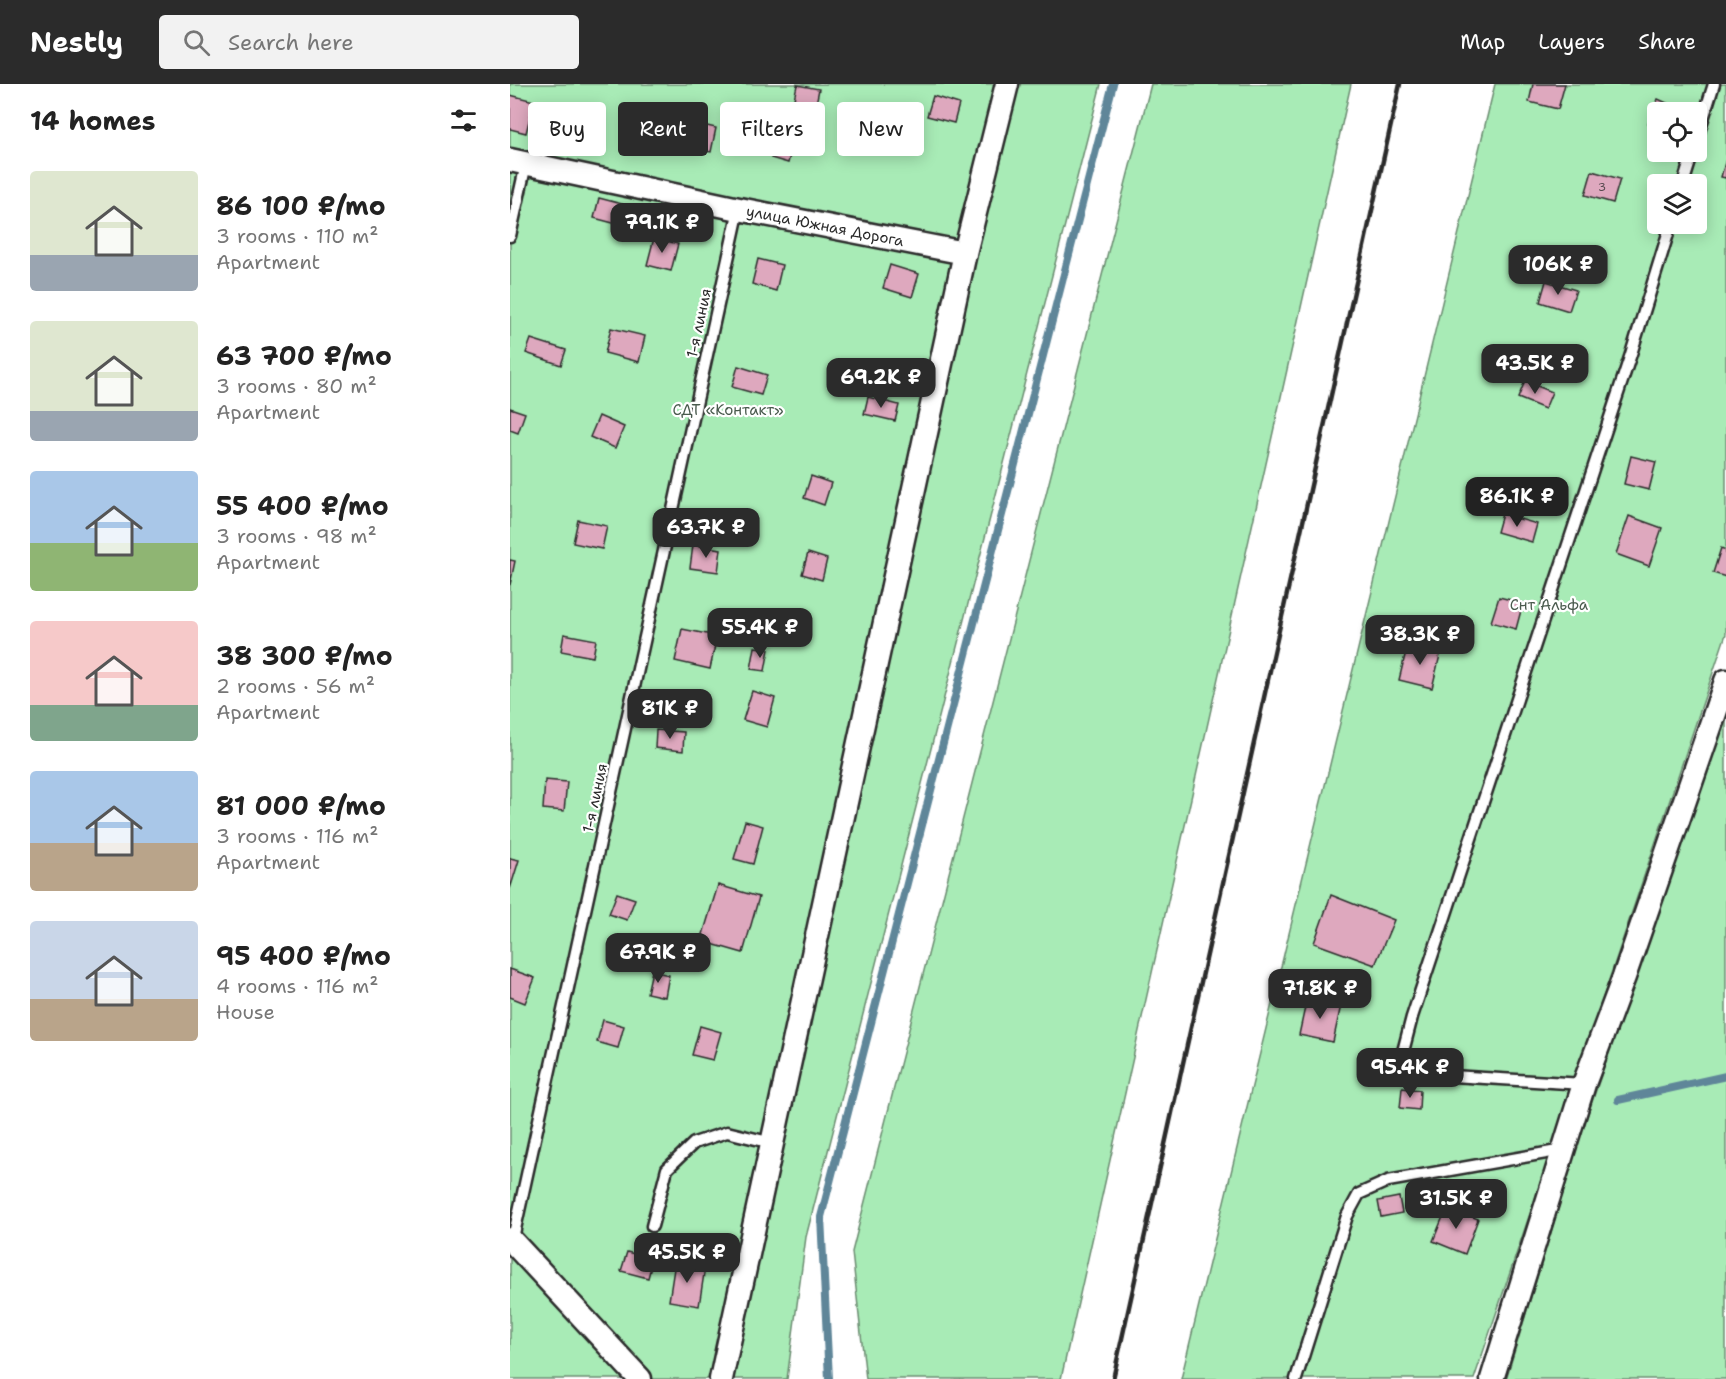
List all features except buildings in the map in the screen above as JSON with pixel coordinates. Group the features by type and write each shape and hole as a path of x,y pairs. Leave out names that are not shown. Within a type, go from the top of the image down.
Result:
{"street":[{"path":"721,1379 965,253 1007,84"},
{"name":"улица Южная Дорога","path":"518,162 739,209 965,253"},
{"path":"1492,1379 1584,1084 1624,977 1726,681"},
{"path":"511,1244 640,1379"}],"lane":[{"path":"1707,106 1714,84"},
{"path":"510,236 518,162"},
{"name":"1-я линия","path":"511,1244 739,209"},
{"path":"1584,1084 1419,1074 1400,1063 1416,1006 1631,354 1668,234"},
{"path":"652,1226 666,1169 694,1143 727,1132 772,1143"},
{"path":"1296,1379 1347,1215 1359,1194 1388,1180 1563,1149"}],"green space":[{"name":"СДТ «Контакт»","path":"510,84 1101,84 806,1237 787,1379 510,1379"},
{"path":"1151,84 1351,84 1061,1379 866,1379 852,1252"},
{"name":"Снт Альфа","path":"1495,84 1726,84 1726,634 1474,1379 1181,1379"},
{"path":"1726,710 1726,1379 1506,1379 1580,1137"}],"waterway":[{"path":"829,1379 821,1217 1113,84"},
{"path":"1618,1100 1726,1076"}],"railway":[{"path":"1113,1379 1400,84"}]}
